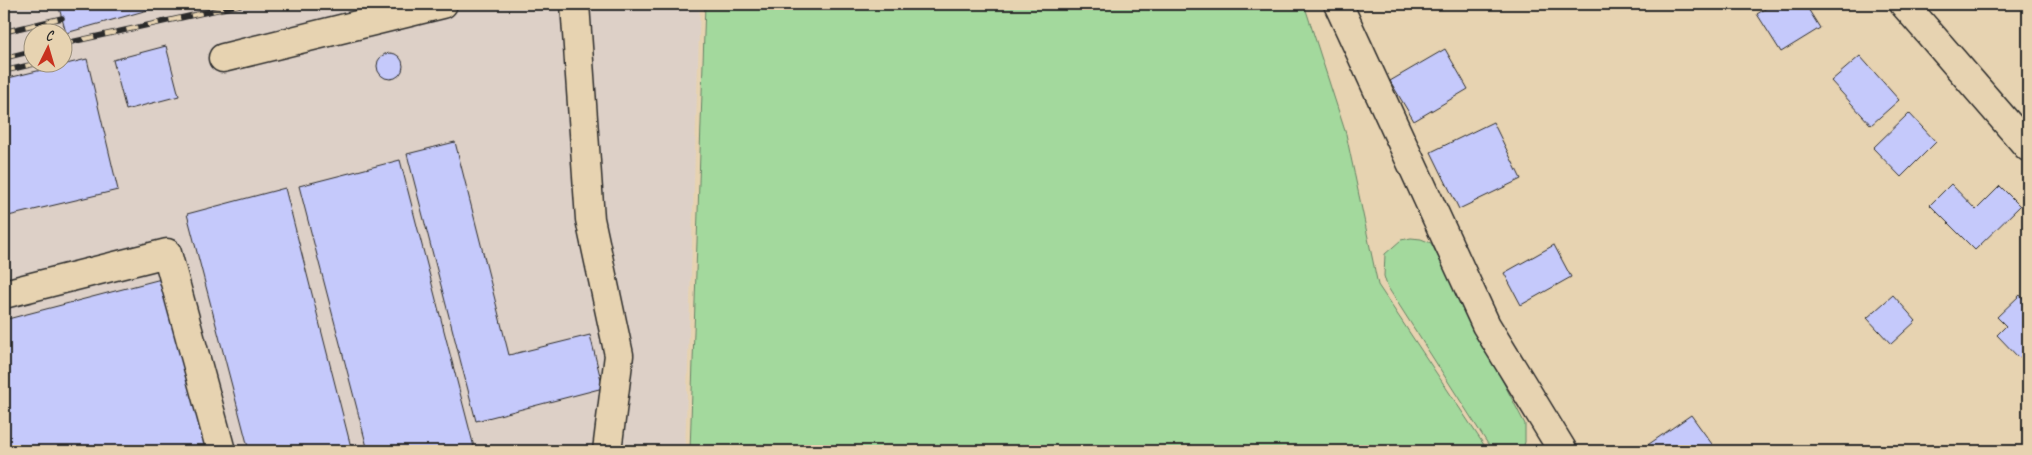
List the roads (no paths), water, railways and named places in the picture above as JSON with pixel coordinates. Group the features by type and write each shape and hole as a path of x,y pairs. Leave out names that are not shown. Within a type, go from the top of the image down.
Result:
{"street":[{"path":"222,58 443,4"},
{"path":"576,4 590,219 619,355 608,451"},
{"path":"1338,4 1486,325 1563,451"},
{"path":"1904,4 2028,147"},
{"path":"4,294 167,253 221,451"}],"railway":[{"path":"72,42 244,4"},
{"path":"4,32 62,18"},
{"path":"4,58 22,54"},
{"path":"4,71 22,67"}]}
